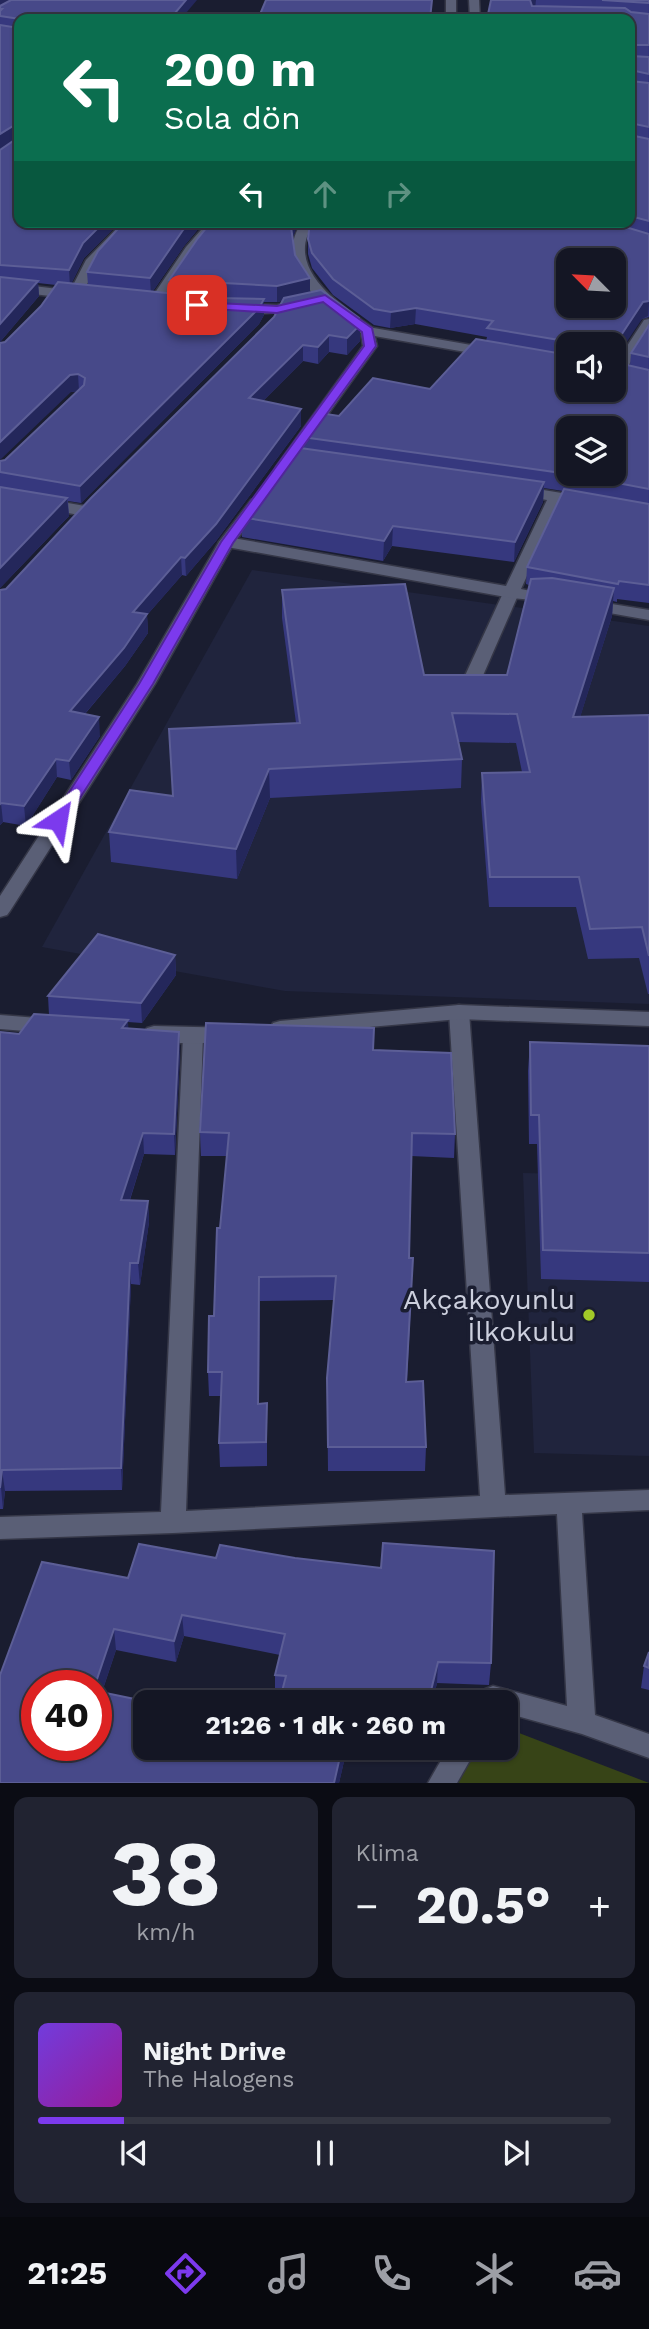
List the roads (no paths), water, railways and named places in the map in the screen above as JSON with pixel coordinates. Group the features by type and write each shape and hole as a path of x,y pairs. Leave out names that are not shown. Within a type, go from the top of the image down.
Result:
{"street":[{"path":"0,286 82,296 91,263 124,228"},
{"path":"156,300 210,228"},
{"path":"306,228 297,250 302,272 325,298 368,331 515,356"},
{"path":"41,309 54,292"},
{"path":"229,308 277,309 325,298"},
{"path":"267,328 277,309"},
{"path":"626,362 649,323"},
{"path":"0,911 146,684 227,542 270,485 296,460 370,346 368,331"},
{"path":"503,489 604,506"},
{"path":"0,496 85,511"},
{"path":"472,680 556,496"},
{"path":"227,542 649,615"},
{"path":"138,1032 192,1036 459,1012 649,1019"},
{"path":"459,1012 493,1505"},
{"path":"0,1022 69,1027"},
{"path":"173,1523 192,1036"},
{"path":"0,1528 173,1523 493,1505 649,1500"},
{"path":"569,1503 582,1722"},
{"path":"518,1705 582,1722 649,1746"},
{"path":"442,1783 456,1760"}],"place":[{"name":"Akçakoyunlu İlkokulu","path":"589,1315"}]}
